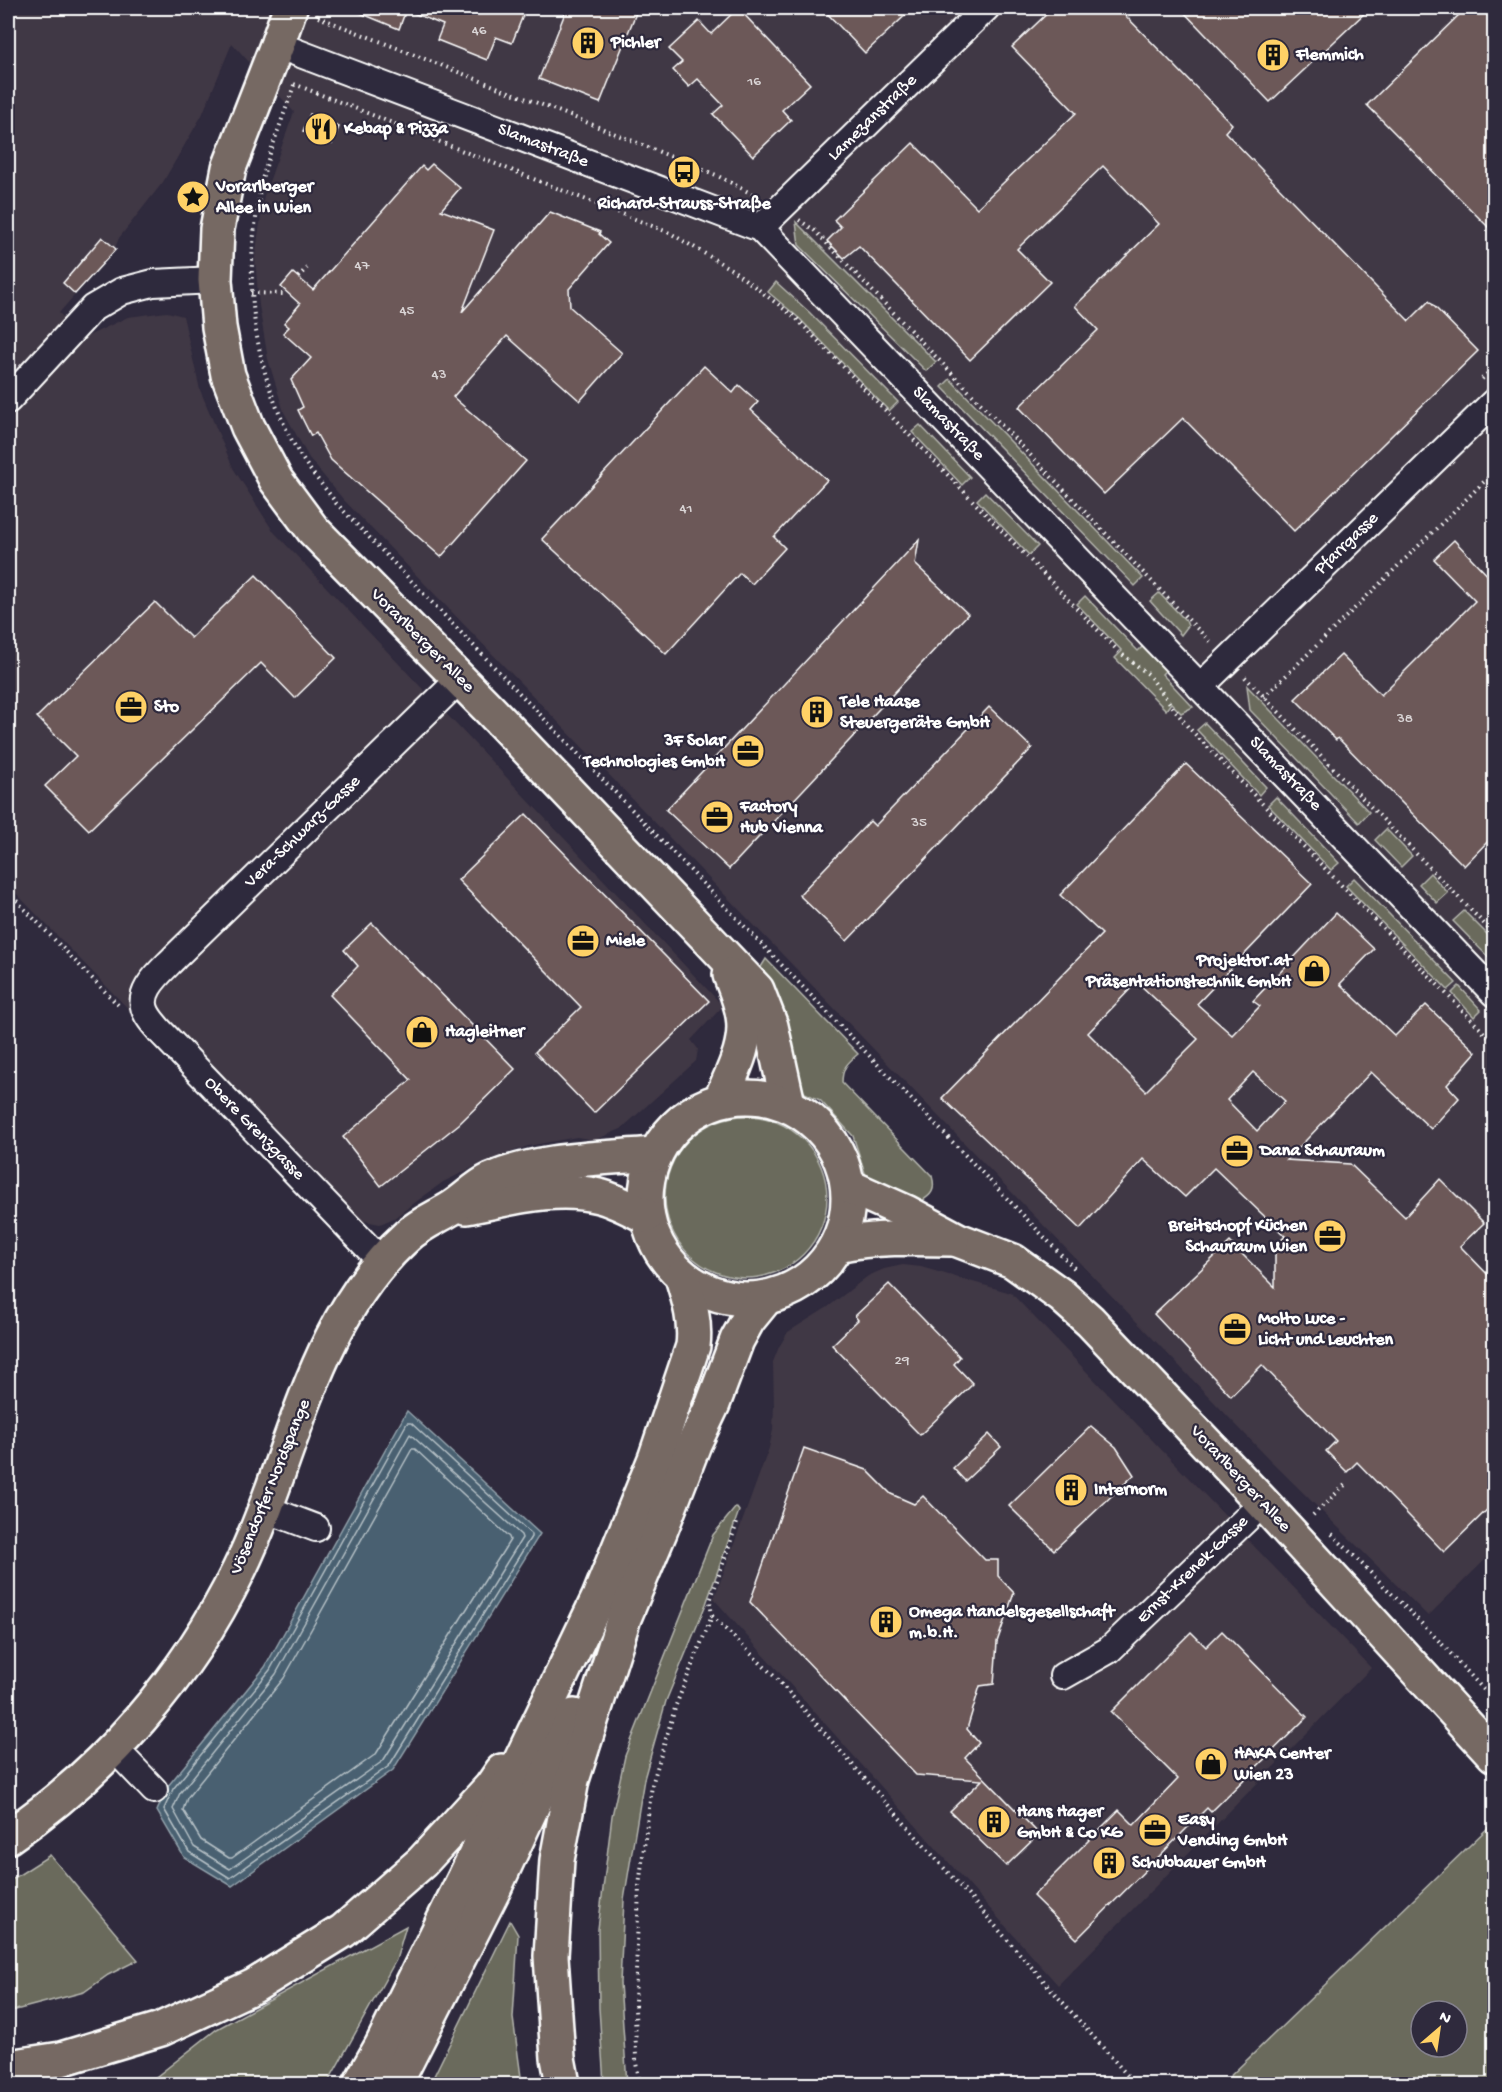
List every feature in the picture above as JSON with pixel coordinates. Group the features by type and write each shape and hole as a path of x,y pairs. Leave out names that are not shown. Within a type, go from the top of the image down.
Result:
{"main road":[{"path":"215,280 217,229 229,168 290,50 290,8"},
{"name":"Vorarlberger Allee","path":"215,280 219,327 228,375 248,427 276,480 313,530 460,679 757,990 771,1026 788,1104"},
{"name":"Vorarlberger Allee","path":"720,951 743,1017 740,1055 721,1099"},
{"path":"761,1097 788,1104 817,1124 838,1151 848,1186 847,1217 837,1245 820,1269 796,1287 766,1298 732,1299 705,1291 682,1276 658,1248 646,1216 646,1182 654,1154 672,1127 698,1108 721,1099 761,1097"},
{"name":"Vösendorfer Nordspange","path":"8,1837 51,1805 114,1748 154,1704 201,1639 239,1569 266,1509 311,1384 327,1350 347,1310 382,1262 409,1234 489,1181 530,1168 588,1159 654,1154"},
{"name":"Vorarlberger Allee","path":"848,1186 958,1239 1013,1261 1062,1296 1090,1321 1263,1503 1494,1755"},
{"name":"Vösendorfer Nordspange","path":"449,1209 536,1194 580,1192 601,1196 646,1216"},
{"name":"Vorarlberger Allee","path":"837,1245 893,1238 958,1239"},
{"path":"360,2085 392,2026 547,1708 599,1597 655,1459 687,1366 694,1331 693,1310 682,1276"},
{"path":"563,2085 558,2058 550,1956 557,1860 572,1780 624,1618 694,1444 713,1404 737,1340 748,1320 766,1298"},
{"path":"395,2085 494,1889 582,1699 624,1618"},
{"path":"8,2067 61,2059 161,2029 254,1986 343,1930 422,1863 491,1787 547,1708"}],"street":[{"name":"Lamezanstraße","path":"760,228 986,8"},
{"name":"Slamastraße","path":"290,50 760,228 1494,993"},
{"path":"8,400 93,308 122,291 153,283 215,280"},
{"name":"Pfarrgasse","path":"1200,687 1494,402"},
{"name":"Vera-Schwarz-Gasse","path":"147,988 175,957 460,679"},
{"name":"Obere Grenzgasse","path":"147,988 144,997 146,1013 159,1030 382,1262"},
{"name":"Ernst-Krenek-Gasse","path":"1064,1676 1109,1650 1263,1503"},
{"path":"266,1509 316,1528"},
{"path":"114,1748 154,1790"}],"path":[{"path":"290,50 294,84 263,178 253,236 251,293 254,323 279,413 301,457 336,503 1083,1277"},
{"path":"294,84 670,233 734,271 796,318 1119,651 1148,674 1188,727 1494,1043"},
{"path":"298,278 307,268"},
{"path":"251,293 284,294 286,292"},
{"path":"1264,697 1494,472"},
{"path":"8,892 119,1007"},
{"path":"1313,1515 1345,1485"},
{"path":"1305,1506 1321,1523"},
{"path":"640,2085 636,2063 635,2012 639,1886 652,1785 676,1705 712,1616 710,1601 738,1520"},
{"path":"1329,1531 1441,1643 1494,1701"},
{"path":"712,1616 775,1677 1135,2085"}],"shaded area":[{"path":"8,8 1494,8 1494,1551 1428,1616 1270,1460 343,499 309,458 284,412 268,359 259,305 255,258 264,196 294,112 232,43 202,115 163,182 119,238 114,250 59,313 84,338 128,317 167,312 183,316 200,390 233,468 273,531 723,1006 691,1040 698,1049 696,1061 621,1129 595,1140 577,1137 528,1146 484,1162 443,1182 394,1218 380,1224 365,1221 351,1238 8,885"},
{"path":"903,1265 921,1267 1011,1293 1371,1668 1058,1985 714,1599 769,1448 773,1430 773,1362 779,1347 788,1332 828,1307 868,1276 884,1269"}],"green space":[{"path":"796,222 936,362 926,371 799,245"},
{"path":"776,282 898,402 889,411 800,319 768,292"},
{"path":"950,379 1143,578 1135,586 942,387"},
{"path":"920,425 970,477 962,485 912,432"},
{"path":"985,492 1038,546 1029,555 977,500"},
{"path":"1159,593 1186,621 1188,626 1181,635 1150,601"},
{"path":"1085,596 1138,651 1144,645 1168,668 1162,674 1193,707 1181,713 1171,703 1166,710 1115,658 1122,651 1077,604"},
{"path":"1247,686 1369,812 1359,823 1250,710"},
{"path":"1205,723 1266,787 1259,795 1197,730"},
{"path":"1276,797 1339,863 1331,870 1268,805"},
{"path":"1386,829 1412,856 1401,867 1375,840"},
{"path":"1430,873 1448,893 1437,903 1419,884"},
{"path":"1354,878 1456,983 1448,990 1346,886"},
{"path":"1464,911 1494,941 1494,963 1453,921"},
{"path":"766,959 858,1054 846,1066 842,1083 932,1176 933,1189 920,1202 877,1186 866,1176 853,1136 820,1100 805,1093 793,1076 762,975 761,967"},
{"path":"1459,986 1481,1010 1474,1017 1452,993"},
{"path":"746,1116 762,1117 777,1122 803,1140 821,1166 826,1181 826,1213 821,1228 803,1254 777,1272 762,1277 746,1278 730,1277 715,1272 689,1254 671,1228 666,1213 665,1197 666,1181 671,1166 689,1140 715,1122 730,1117"},
{"path":"736,1507 739,1511 706,1604 666,1701 644,1779 624,1900 620,1983 627,2084 604,2084 599,2008 598,1929 612,1816 625,1756 713,1535"},
{"path":"1494,1822 1494,2084 1222,2084"},
{"path":"50,1855 138,1960 108,1975 84,1992 8,2012 8,1882"},
{"path":"510,1921 518,1935 513,2018 522,2084 430,2084"},
{"path":"406,1926 396,1960 327,2084 147,2084 217,2029"}],"water":[{"path":"407,1411 540,1534 393,1770 232,1886 184,1857 157,1811 168,1786 265,1667"}],"building":[{"path":"348,8 526,8 512,43 496,37 487,60 437,40 443,25 406,10 399,29"},
{"name":"Pichler","path":"567,8 638,8 600,103 539,79"},
{"path":"738,8 810,84 782,110 791,120 753,156 713,114 723,105 698,79 689,87 673,70 682,62 669,49 699,21 711,34"},
{"path":"822,8 913,8 865,53"},
{"path":"1053,8 1118,8 1232,124 1225,132 1409,321 1429,301 1478,351 1294,531 1183,418 1104,494 1019,407 1098,330 1075,306 1159,224 1103,166 1017,249 1050,282 970,360 859,246 844,258 827,241 841,227 834,220 913,143 977,208 1076,113 1012,47"},
{"name":"Flemmich","path":"1180,8 1370,8 1270,102"},
{"path":"1466,8 1494,8 1494,233 1367,105"},
{"name":"Kebap & Pizza","path":"310,114 339,127 332,144 303,131"},
{"path":"432,164 460,188 441,210 494,230 462,312 550,212 600,232 599,234 609,243 569,289 570,307 622,353 580,401 507,336 453,397 526,461 441,557 331,460 316,433 311,436 298,410 303,407 291,380 311,358 283,333 289,327 284,323 300,304 281,287 293,273 313,290 422,166 426,170"},
{"path":"102,237 116,249 75,294 63,283"},
{"path":"704,366 733,393 739,385 758,402 751,410 827,480 774,537 785,548 752,584 740,573 666,654 542,539"},
{"name":"Tele Haase Steuergeräte GmbH","path":"919,540 915,564 968,614 729,869 666,810"},
{"path":"1454,540 1494,582 1494,835 1464,866 1338,738 1336,740 1295,699 1341,655 1381,695 1475,601 1434,559"},
{"name":"Sto","path":"256,575 336,658 295,698 261,663 89,830 45,786 76,756 37,717 155,602 191,638"},
{"path":"989,707 1032,748 847,941 799,895 870,821 875,826"},
{"path":"1186,764 1312,884 1197,1004 1232,1035 1260,1006 1253,1001 1336,913 1374,949 1340,984 1395,1036 1426,1005 1476,1052 1447,1085 1459,1098 1431,1129 1371,1072 1287,1160 1350,1164 1405,1217 1440,1179 1484,1223 1460,1246 1494,1281 1494,1503 1444,1552 1357,1462 1347,1472 1326,1451 1336,1441 1262,1365 1231,1396 1154,1314 1230,1242 1275,1287 1275,1247 1285,1236 1214,1168 1185,1197 1143,1159 1080,1229 942,1098 1102,934 1060,895","holes":["1137,982 1198,1039 1146,1091 1088,1033","1253,1072 1285,1101 1257,1131 1227,1100"]},
{"name":"Miele","path":"526,814 709,1001 594,1113 535,1052 581,1007 458,880"},
{"name":"Hagleitner","path":"372,923 515,1069 459,1124 381,1186 343,1137 411,1080 330,995 358,966 344,950"},
{"path":"889,1284 960,1357 954,1364 973,1384 920,1435 832,1345 858,1320 855,1316"},
{"name":"Internorm","path":"1091,1426 1116,1447 1134,1475 1054,1550 1009,1506"},
{"path":"989,1434 1001,1447 965,1481 953,1468"},
{"name":"Omega Handelsgesellschaft m.b.H.","path":"804,1448 867,1470 891,1494 914,1504 923,1496 985,1560 998,1560 998,1576 1014,1593 997,1642 994,1684 980,1686 967,1729 979,1743 965,1758 1039,1834 1006,1866 950,1811 982,1780 916,1775 750,1602"},
{"name":"HAKA Center Wien 23","path":"1222,1631 1307,1717 1211,1812 1207,1808 1077,1939 1033,1896 1119,1810 1134,1825 1178,1779 1111,1712 1191,1632 1206,1647"}],"place":[{"name":"Pichler","path":"588,43"},
{"name":"Flemmich","path":"1273,55"},
{"name":"Kebap & Pizza","path":"321,129"},
{"name":"Richard-Strauss-Straße","path":"684,172"},
{"name":"Vorarlberger Allee in Wien","path":"193,197"},
{"name":"Sto","path":"131,707"},
{"name":"Tele Haase Steuergeräte GmbH","path":"817,712"},
{"name":"3F Solar Technologies GmbH","path":"748,751"},
{"name":"Factory Hub Vienna","path":"717,817"},
{"name":"Miele","path":"583,941"},
{"name":"Projektor.at Präsentationstechnik GmbH","path":"1314,971"},
{"name":"Hagleitner","path":"422,1032"},
{"name":"Dana Schauraum","path":"1237,1151"},
{"name":"Breitschopf Küchen Schauraum Wien","path":"1330,1236"},
{"name":"Molto Luce - Licht und Leuchten","path":"1235,1329"},
{"name":"Internorm","path":"1071,1490"},
{"name":"Omega Handelsgesellschaft m.b.H.","path":"886,1622"},
{"name":"HAKA Center Wien 23","path":"1211,1764"},
{"name":"Hans Hager GmbH & Co KG","path":"994,1822"},
{"name":"Easy Vending GmbH","path":"1155,1830"},
{"name":"Schubbauer GmbH","path":"1109,1863"}]}
